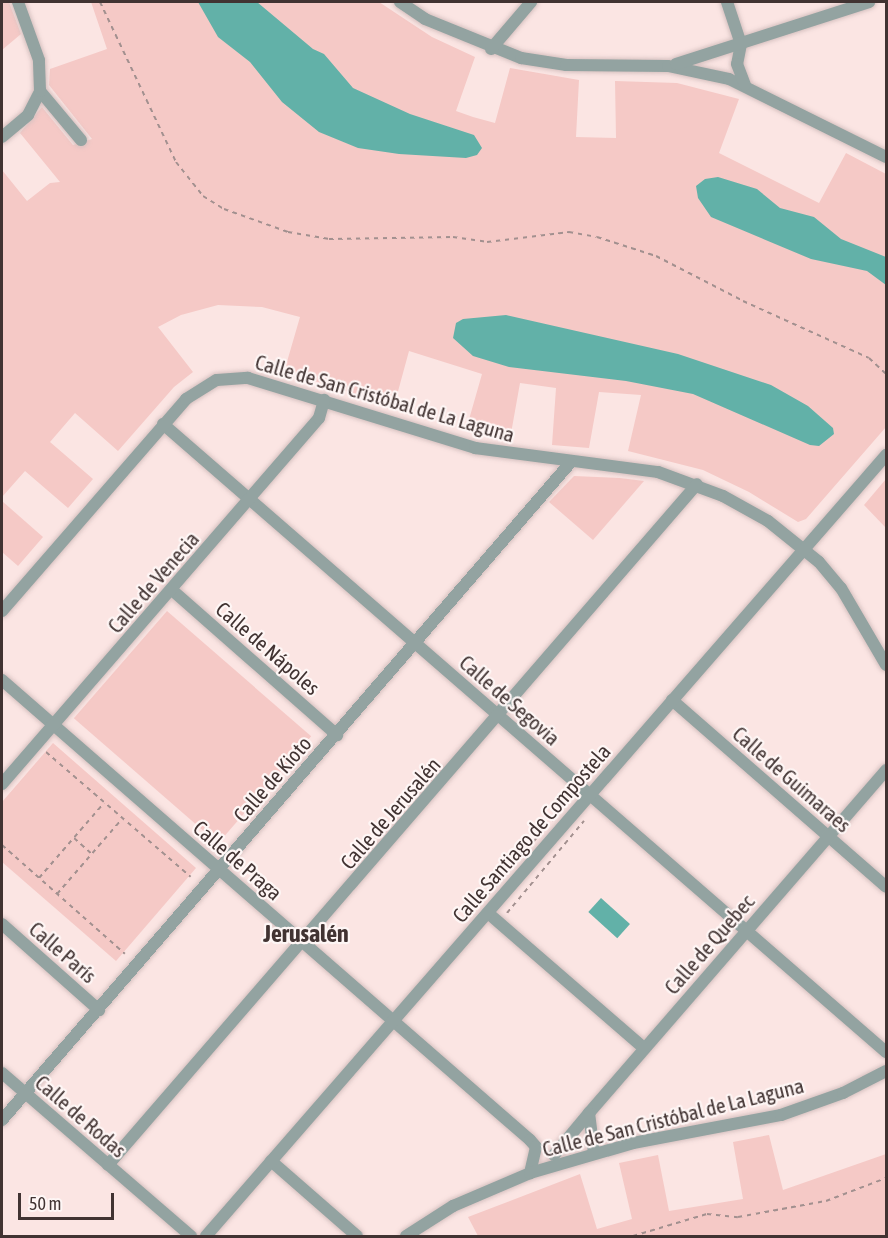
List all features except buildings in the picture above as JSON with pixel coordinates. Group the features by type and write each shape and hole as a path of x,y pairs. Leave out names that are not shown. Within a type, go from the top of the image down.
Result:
{"street":[{"path":"2,137 28,115 40,91 39,60 18,2"},
{"path":"400,2 425,19 491,49 567,65 669,66 708,73 745,85 886,157"},
{"path":"491,49 531,2"},
{"path":"727,2 741,44 737,64 745,85"},
{"path":"669,66 869,2"},
{"path":"40,91 81,140"},
{"name":"Calle de San Cristóbal de La Laguna","path":"2,611 163,424 197,389 224,378 248,378 475,448 571,462 617,465 697,484 747,508 806,549 841,588 886,665"},
{"name":"Calle de Venecia","path":"2,784 319,418 324,400"},
{"name":"Calle de Segovia","path":"163,424 886,1052"},
{"name":"Calle Santiago de Compostela","path":"206,1236 886,455"},
{"name":"Calle de Kioto","path":"2,1120 571,462"},
{"name":"Calle de Jerusalén","path":"108,1165 499,717 697,484"},
{"name":"Calle de Nápoles","path":"172,590 337,735"},
{"name":"Calle de Praga","path":"2,680 536,1147 559,1158"},
{"name":"Calle de Guimaraes","path":"672,700 886,887"},
{"name":"Calle de Quebec","path":"559,1158 589,1113 886,770"},
{"path":"488,913 644,1048"},
{"name":"Calle París","path":"2,924 99,1010"},
{"name":"Calle de San Cristóbal de La Laguna","path":"406,1236 453,1206 559,1158 594,1153 781,1114 843,1093 886,1071"},
{"name":"Calle de Rodas","path":"2,1073 191,1236"},
{"path":"589,1113 594,1153"},
{"path":"530,1173 536,1147"},
{"path":"271,1161 357,1236"}],"path":[{"path":"100,2 176,162 203,196 224,209 288,232 351,240 453,237 487,242 569,232 597,237 656,256 743,301 869,358 886,374"},
{"path":"886,395 886,402"},
{"path":"44,750 191,877"},
{"path":"39,878 105,803"},
{"path":"469,919 469,912 561,806 571,803"},
{"path":"503,917 584,824 585,816"},
{"path":"57,894 123,818"},
{"path":"74,838 92,854"},
{"path":"2,845 125,954"},
{"path":"633,1236 707,1214 738,1217 826,1201 886,1178"}],"shaded area":[{"path":"2,2 9,2 21,34 2,50"},
{"path":"91,2 379,2 432,37 475,57 456,111 473,117 495,123 510,68 579,80 576,137 616,138 615,81 677,83 739,99 719,153 819,203 846,153 886,174 886,427 806,519 798,522 749,492 703,470 628,451 641,395 599,392 589,448 552,445 556,388 520,383 510,439 489,435 466,430 482,374 409,351 394,406 284,372 300,317 262,307 218,305 181,315 158,327 193,372 174,387 118,451 75,413 50,442 93,479 68,508 25,471 2,497 2,170 27,201 50,183 60,182 20,133 42,107 73,145 92,139 49,85 50,69 107,49"},
{"path":"574,476 644,481 593,540 549,502"},
{"path":"886,479 886,528 864,505"},
{"path":"2,501 43,537 18,566 2,552"},
{"path":"167,611 311,736 218,843 74,718"},
{"path":"53,743 196,868 116,961 2,862 2,802"},
{"path":"769,1135 783,1190 886,1154 886,1236 478,1236 468,1217 580,1174 597,1229 632,1219 619,1163 658,1155 669,1211 743,1199 733,1142"}],"water":[{"path":"198,2 257,2 313,49 324,54 353,88 410,114 474,135 482,148 477,155 466,158 399,154 358,148 319,132 282,102 250,62 218,37"},
{"path":"718,177 757,189 780,208 814,217 841,239 886,257 886,285 867,271 811,259 711,217 698,198 696,186 705,179"},
{"path":"506,315 678,354 771,385 808,406 833,428 834,434 819,446 810,445 693,394 626,381 509,367 473,356 453,338 456,323 463,319"},
{"path":"601,898 630,924 617,938 588,912"}],"district":[{"name":"Jerusalén","path":"306,934"}]}
